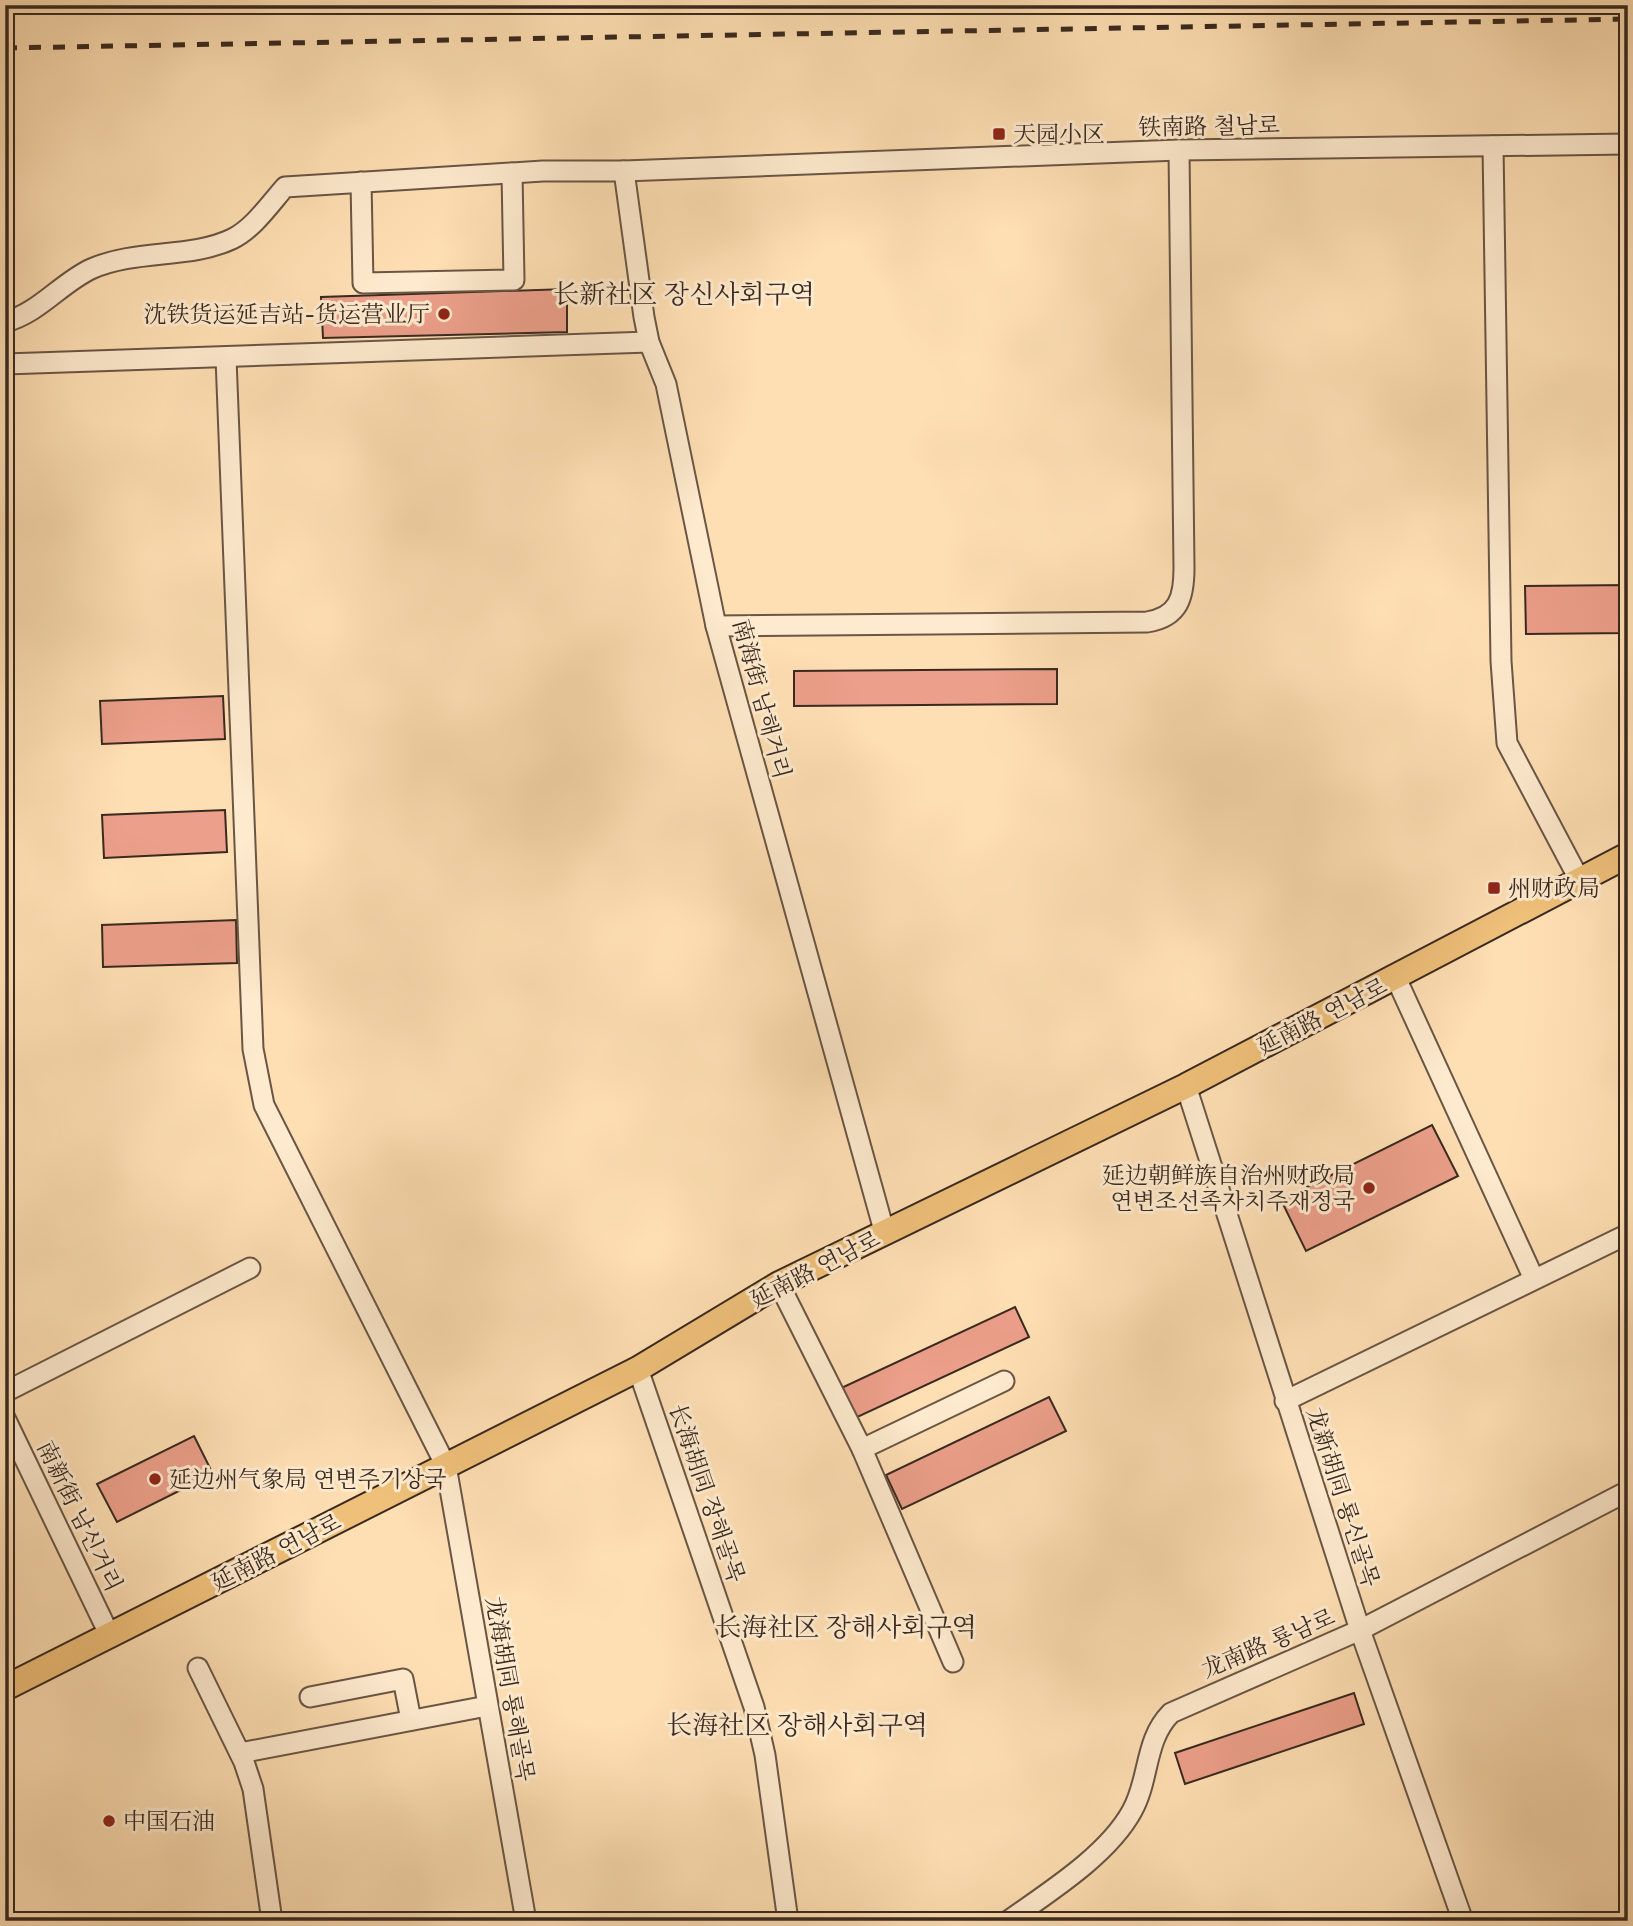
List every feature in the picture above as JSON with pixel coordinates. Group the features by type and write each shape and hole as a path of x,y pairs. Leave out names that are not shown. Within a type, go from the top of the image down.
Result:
{"main road":[{"name":"延南路 연남로","path":"5,1688 638,1370 779,1284 1186,1086 1628,855"}],"street":[{"name":"铁南路 철남로","path":"5,322 29,313 88,271 117,259 211,246 231,240 244,232 285,187 512,173 1179,150 1628,144"},
{"path":"1493,146 1501,661 1507,743 1579,879"},
{"path":"716,626 1147,622 1171,614 1181,602 1184,578 1179,150"},
{"name":"南海街 남해거리","path":"624,171 649,342 666,384 716,626 885,1234"},
{"path":"361,182 363,283 514,280 512,173"},
{"path":"5,364 649,342"},
{"name":"龙海胡同 룡해골목","path":"226,358 253,1049 257,1080 264,1105 446,1466 526,1921"},
{"path":"1396,978 1535,1279"},
{"name":"龙新胡同 룡신골목","path":"1186,1086 1360,1630 1463,1921"},
{"path":"1285,1401 1628,1234"},
{"path":"5,1392 250,1268"},
{"path":"779,1284 862,1449 953,1662"},
{"name":"长海胡同 장해골목","path":"638,1370 754,1707 765,1755 788,1921"},
{"path":"862,1449 1004,1381"},
{"name":"南新街 남신거리","path":"5,1418 110,1636"},
{"name":"龙南路 룡남로","path":"1009,1921 1112,1841 1133,1810 1157,1727 1171,1713 1360,1630 1628,1491"},
{"path":"198,1668 240,1754 253,1789 272,1921"},
{"path":"310,1697 403,1679 411,1720"},
{"path":"240,1754 487,1706"}],"building":[{"name":"沈铁货运延吉站-货运营业厅","path":"567,289 567,332 323,338 321,297"},
{"path":"1628,585 1628,633 1526,634 1525,586"},
{"path":"1057,669 1057,704 794,706 794,671"},
{"path":"223,696 225,739 102,744 100,701"},
{"path":"225,810 227,852 104,858 102,815"},
{"path":"236,920 237,963 103,967 102,925"},
{"name":"延边朝鲜族自治州财政局 연변조선족자치주재정국","path":"1432,1125 1458,1176 1306,1251 1281,1200"},
{"path":"1015,1307 1029,1337 851,1420 837,1390"},
{"path":"1049,1397 1066,1431 902,1509 886,1475"},
{"name":"延边州气象局 연변주기상국","path":"194,1436 213,1474 117,1522 97,1484"},
{"path":"1354,1693 1364,1724 1185,1784 1175,1753"}],"railway":[{"path":"5,48 1628,19"}],"place":[{"name":"天园小区","path":"999,134"},
{"name":"沈铁货运延吉站-货运营业厅","path":"444,314"},
{"name":"州财政局","path":"1494,888"},
{"name":"延边朝鲜族自治州财政局 연변조선족자치주재정국","path":"1369,1188"},
{"name":"延边州气象局 연변주기상국","path":"155,1479"},
{"name":"中国石油","path":"109,1821"}],"district":[{"name":"长新社区 장신사회구역","path":"684,294"},
{"name":"长海社区 장해사회구역","path":"846,1627"},
{"name":"长海社区 장해사회구역","path":"797,1725"}]}
